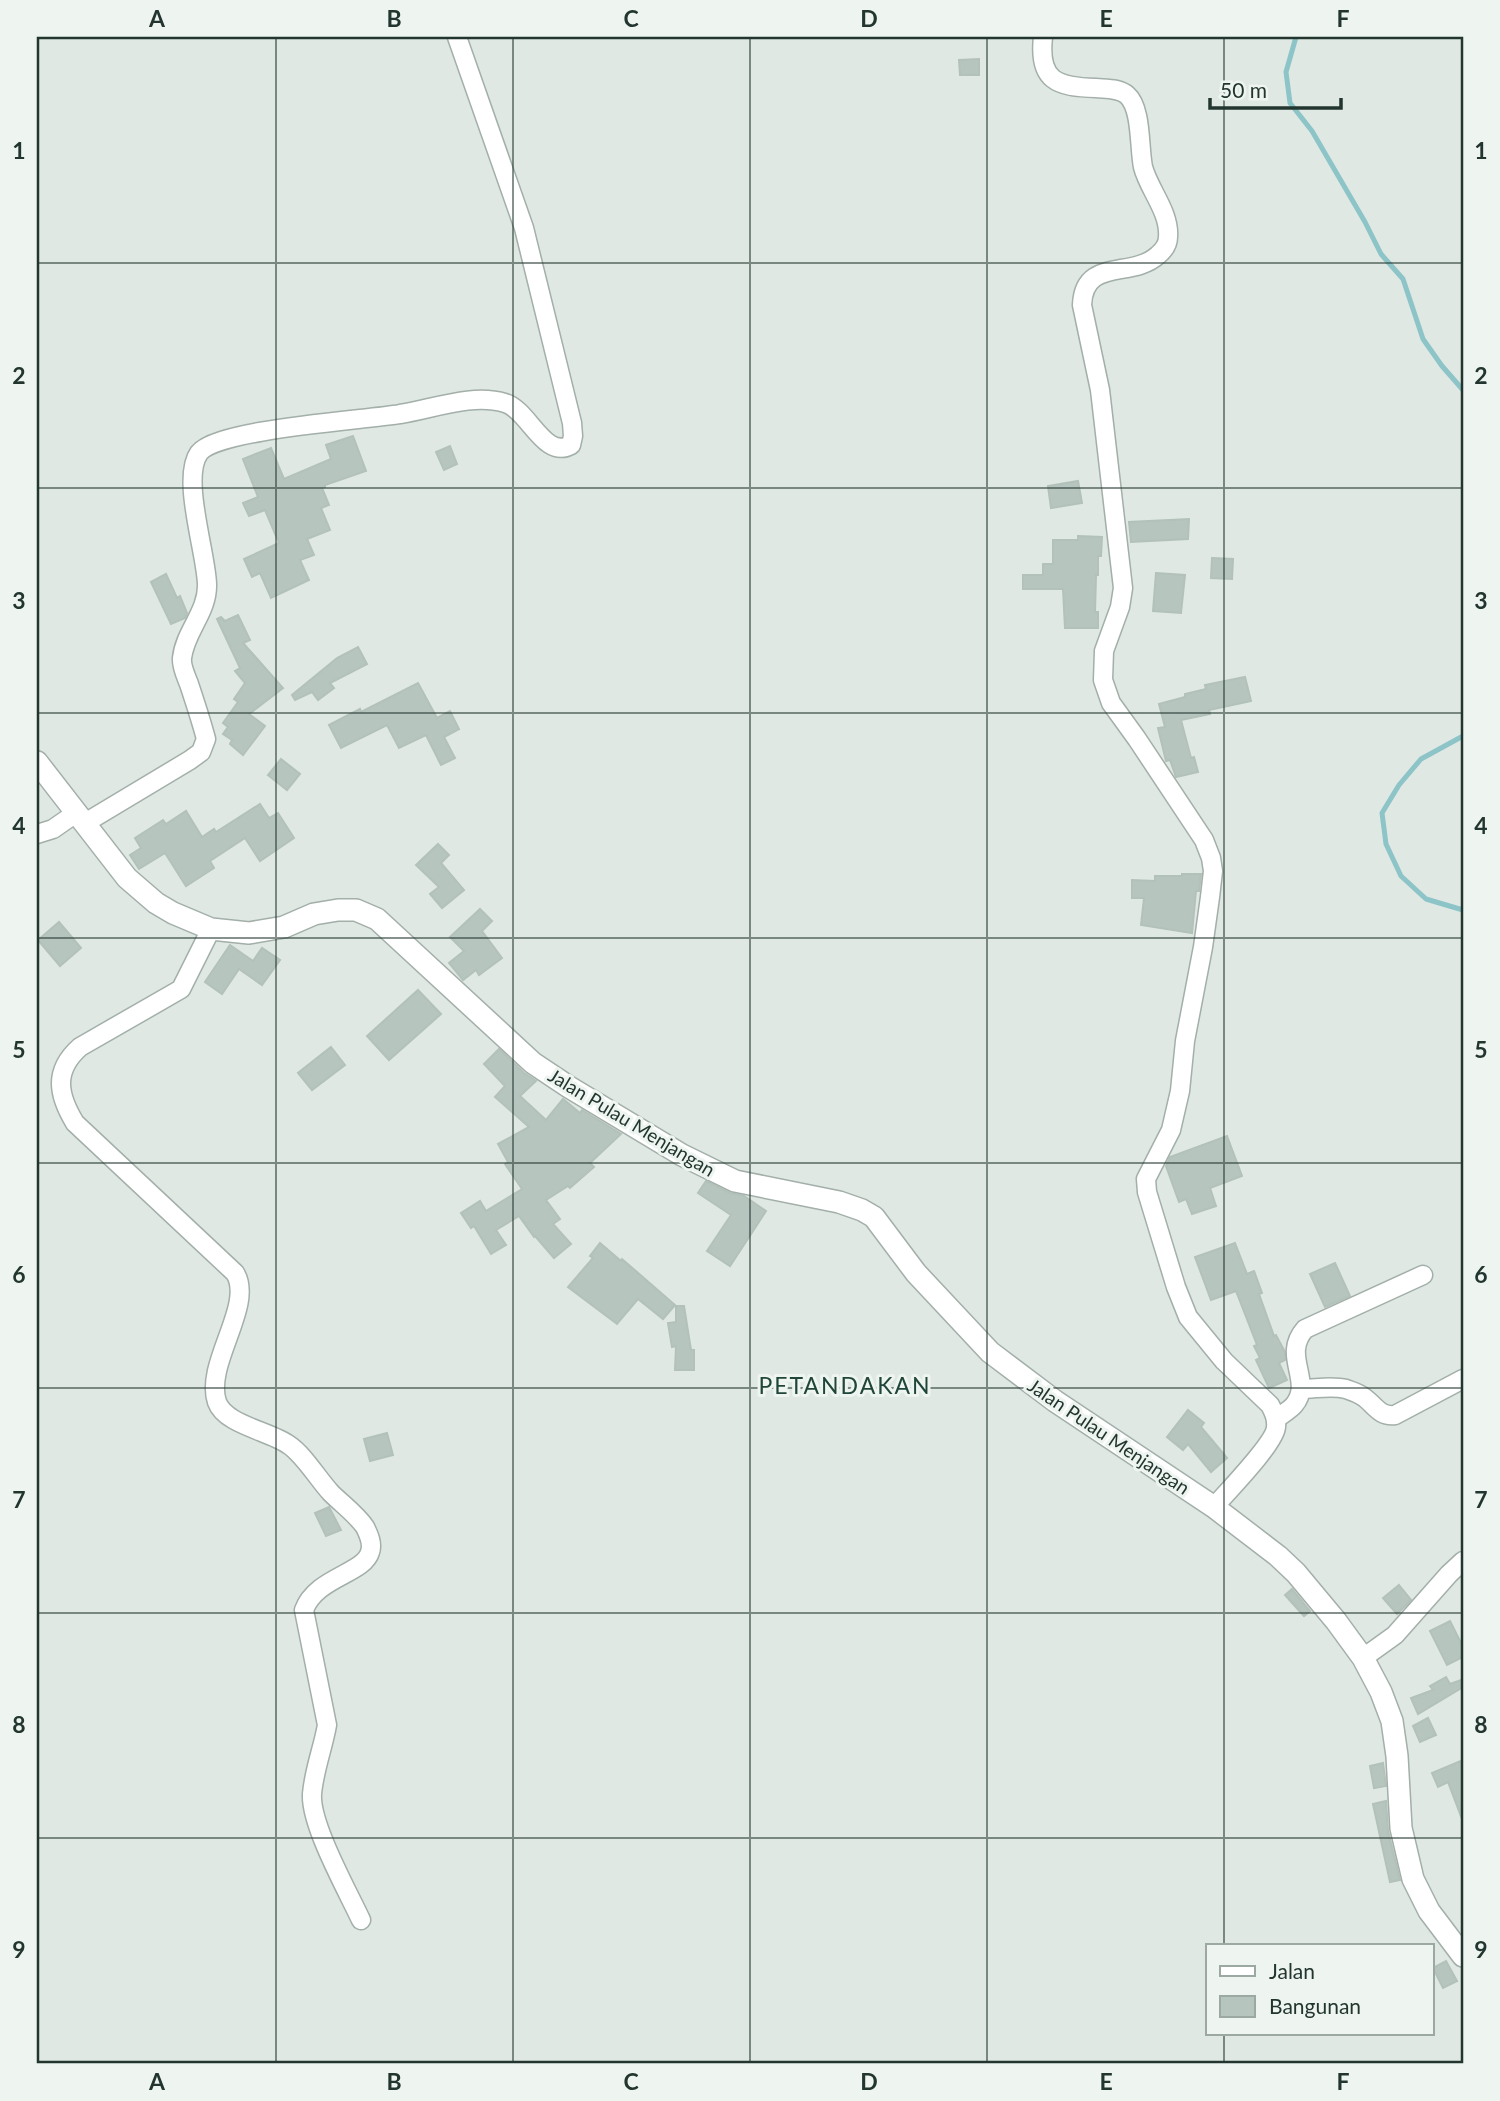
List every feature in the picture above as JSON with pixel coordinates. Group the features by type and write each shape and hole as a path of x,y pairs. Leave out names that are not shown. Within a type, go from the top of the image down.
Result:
{"street":[{"path":"37,834 80,818 201,752 206,739 181,660 186,642 206,600 205,564 191,486 199,453 210,445 248,434 401,414 466,401 503,402 515,407 548,444 557,448 571,445 572,423 524,228 457,37"},
{"path":"1043,37 1042,63 1049,75 1063,85 1112,89 1130,97 1135,106 1145,174 1168,225 1165,248 1156,257 1143,265 1096,276 1083,292 1082,305 1102,402 1122,588 1120,607 1104,651 1103,680 1111,703 1204,840 1213,872 1203,947 1185,1041 1176,1117 1146,1179 1147,1192 1188,1317 1224,1361 1270,1405 1276,1419 1276,1431 1271,1440 1214,1507"},
{"name":"Jalan Pulau Menjangan","path":"37,762 127,878 156,903 173,913 211,929 249,933 284,927 314,914 338,910 356,910 377,919 533,1063 682,1155 735,1181 839,1202 874,1217 916,1273 990,1352 1055,1401 1259,1540 1296,1573 1336,1621 1363,1658 1381,1692 1392,1721 1401,1828 1413,1879 1429,1911 1463,1956"},
{"path":"211,929 181,987 80,1047 70,1056 60,1080 62,1094 75,1124 239,1279 240,1294 217,1373 215,1393 220,1409 233,1419 290,1445 363,1525 370,1538 372,1549 364,1563 329,1581 306,1602 304,1610 327,1725 314,1777 312,1798 316,1819 327,1848 361,1920"},
{"path":"1276,1419 1293,1407 1299,1398 1301,1389 1296,1345 1298,1336 1305,1329 1423,1275"},
{"path":"1301,1389 1334,1387 1347,1390 1362,1395 1387,1416 1395,1415 1463,1379"},
{"path":"1363,1658 1395,1635 1463,1560"}],"building":[{"path":"979,59 979,75 960,75 959,60"},
{"path":"353,436 366,471 322,488 329,505 321,508 330,530 307,539 314,555 300,560 309,580 271,598 260,573 252,577 244,559 279,543 265,510 249,516 243,503 258,497 243,459 271,448 284,479 331,459 326,445"},
{"path":"450,446 457,464 444,470 436,452"},
{"path":"1078,481 1082,503 1051,508 1048,486"},
{"path":"1189,519 1188,539 1131,542 1129,522"},
{"path":"1078,536 1102,537 1096,575 1095,612 1098,612 1098,628 1065,628 1063,589 1023,589 1023,575 1043,575 1043,564 1053,564 1053,540 1078,540"},
{"path":"1212,558 1233,559 1232,579 1211,578"},
{"path":"1156,573 1185,575 1181,613 1153,611"},
{"path":"166,574 187,613 185,618 171,624 151,582"},
{"path":"238,615 250,640 243,643 283,688 249,714 265,726 243,755 230,744 232,740 223,734 228,727 223,723 238,702 234,699 245,683 235,671 240,668 217,619 221,617 225,621"},
{"path":"358,647 367,664 330,683 334,688 318,700 312,692 295,700 292,695 337,658"},
{"path":"1245,677 1251,701 1209,710 1210,714 1181,720 1191,758 1194,757 1198,772 1176,777 1170,760 1166,761 1158,728 1165,727 1159,704 1206,689 1205,685"},
{"path":"418,683 437,718 450,711 459,729 444,737 455,758 441,765 426,735 399,748 387,725 341,748 329,725"},
{"path":"281,759 300,774 287,790 268,775"},
{"path":"260,804 269,818 278,813 294,838 260,861 245,838 210,861 214,868 186,886 165,853 139,869 130,855 141,848 135,838 163,820 166,824 186,811 202,837 214,829 216,832"},
{"path":"438,844 449,855 441,863 464,890 442,908 430,894 439,887 416,865"},
{"path":"1201,874 1199,891 1196,891 1192,933 1141,925 1144,898 1132,898 1132,880 1155,881 1155,876"},
{"path":"480,909 492,921 482,931 502,958 479,975 476,970 463,980 449,963 464,951 450,937"},
{"path":"59,922 81,948 60,966 38,940"},
{"path":"230,945 253,961 262,948 280,960 262,985 239,969 222,994 205,982"},
{"path":"418,990 441,1014 389,1060 367,1036"},
{"path":"331,1047 345,1065 312,1090 298,1073"},
{"path":"499,1049 536,1081 520,1096 546,1120 563,1099 580,1113 582,1110 621,1134 590,1163 594,1167 570,1188 568,1186 546,1200 560,1219 553,1224 571,1244 554,1258 519,1216 496,1230 506,1245 491,1254 474,1226 471,1228 461,1213 480,1201 486,1211 522,1189 505,1164 508,1162 498,1144 529,1127 495,1097 505,1086 484,1064"},
{"path":"1227,1136 1242,1176 1210,1188 1216,1206 1192,1214 1186,1199 1179,1202 1166,1166 1170,1157"},
{"path":"706,1181 730,1193 744,1196 766,1211 730,1266 707,1251 731,1215 698,1193"},
{"path":"600,1243 675,1305 663,1319 638,1299 617,1324 568,1287 593,1258 590,1256"},
{"path":"1235,1243 1247,1274 1254,1271 1274,1336 1276,1335 1285,1352 1285,1360 1279,1363 1287,1380 1269,1388 1256,1360 1260,1358 1254,1346 1257,1345 1236,1291 1211,1300 1195,1257"},
{"path":"1335,1263 1350,1296 1325,1307 1310,1274"},
{"path":"676,1306 684,1306 691,1350 694,1350 694,1370 675,1370 676,1346 672,1347 668,1323 676,1322"},
{"path":"1188,1410 1204,1423 1201,1427 1227,1458 1211,1472 1188,1444 1183,1450 1167,1437"},
{"path":"387,1433 393,1455 370,1461 364,1439"},
{"path":"329,1507 341,1530 326,1536 315,1513"},
{"path":"1399,1585 1411,1600 1397,1614 1383,1598"},
{"path":"1292,1589 1310,1611 1304,1616 1285,1595"},
{"path":"1450,1621 1463,1647 1463,1657 1447,1665 1430,1631"},
{"path":"1446,1677 1450,1684 1461,1680 1463,1687 1418,1714 1411,1698 1433,1690 1430,1686"},
{"path":"1428,1718 1436,1735 1420,1742 1413,1726"},
{"path":"1463,1760 1462,1819 1448,1782 1438,1787 1432,1773"},
{"path":"1383,1763 1386,1786 1374,1788 1370,1766"},
{"path":"1386,1801 1388,1831 1400,1880 1390,1882 1373,1804"},
{"path":"1446,1961 1457,1981 1443,1988 1434,1967"}],"waterway":[{"path":"1296,37 1286,72 1290,103 1312,131 1381,254 1403,279 1423,339 1463,390"},
{"path":"1463,736 1421,759 1399,785 1382,813 1386,844 1401,876 1426,899 1463,910"}],"district":[{"name":"PETANDAKAN","path":"845,1385"}]}
